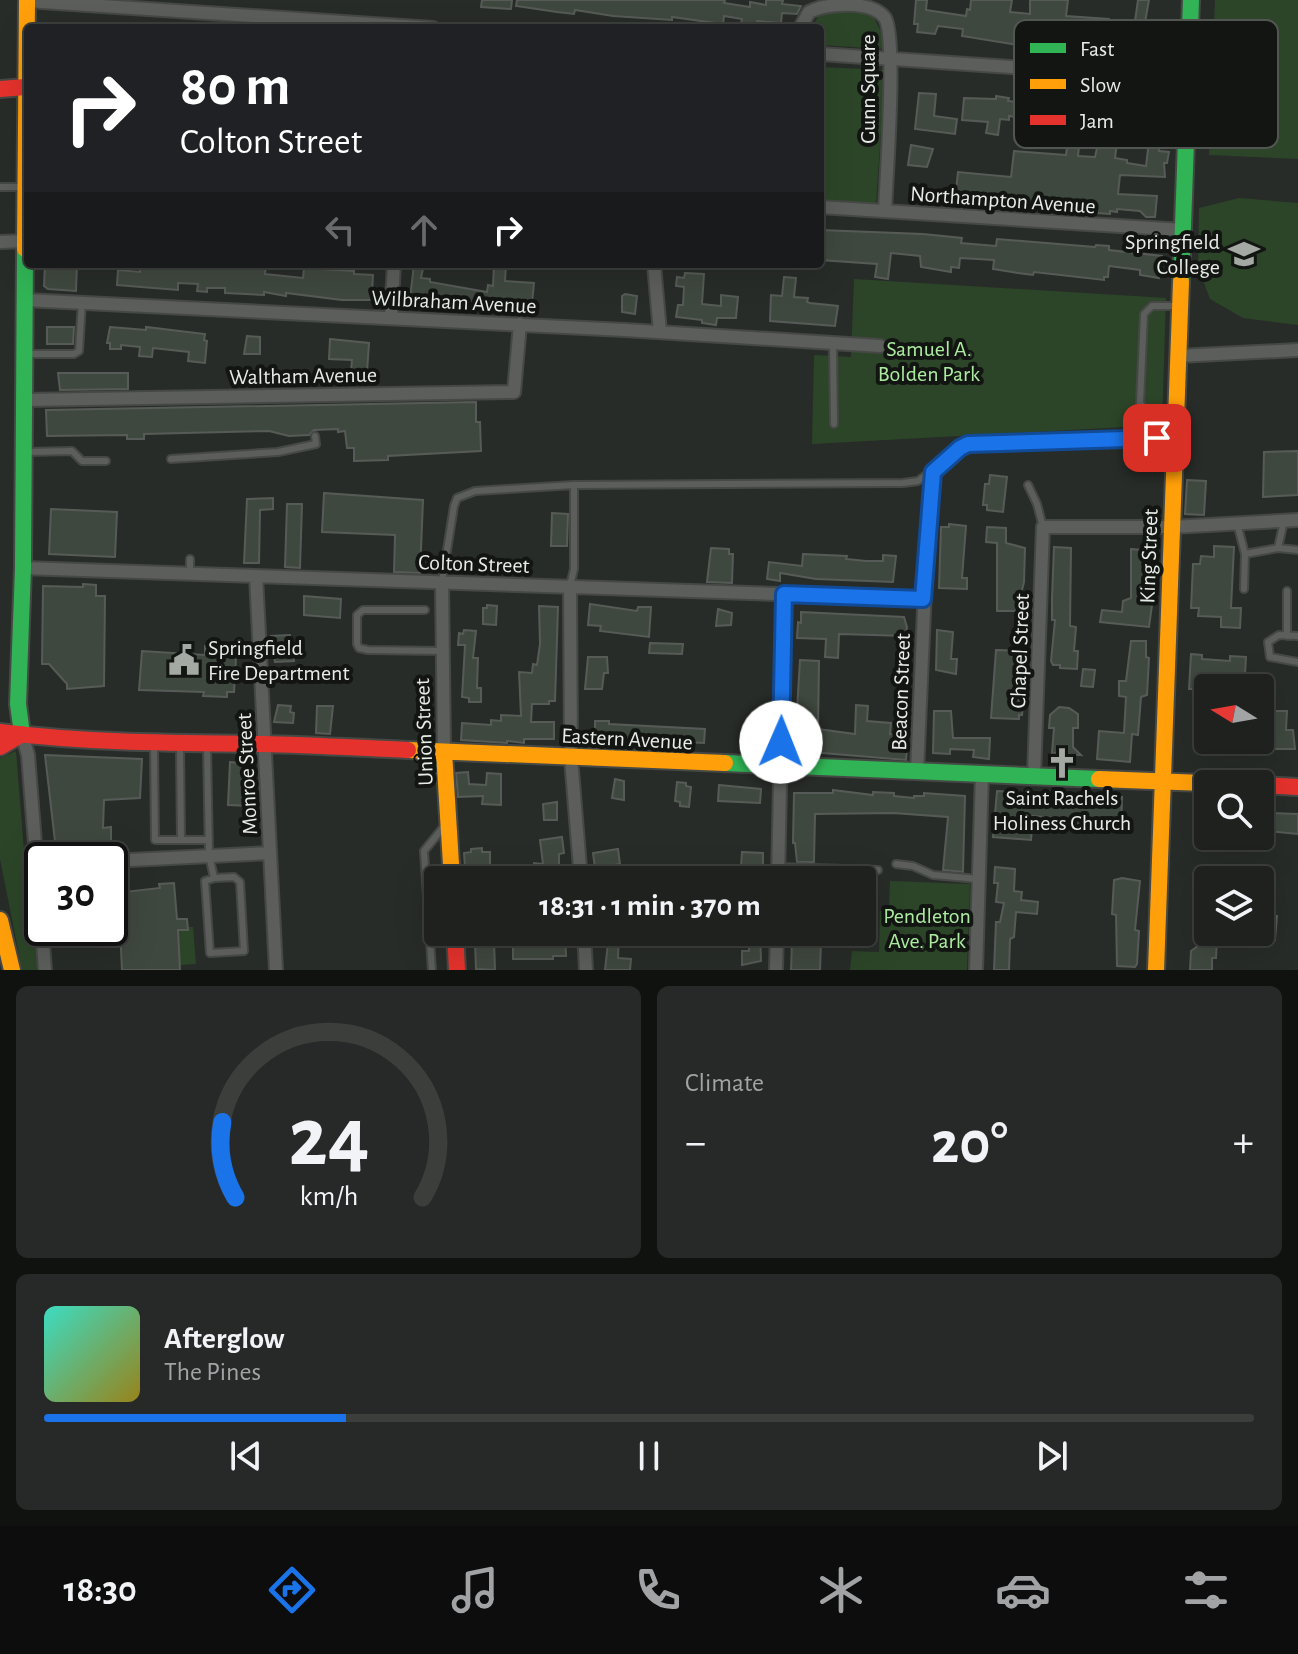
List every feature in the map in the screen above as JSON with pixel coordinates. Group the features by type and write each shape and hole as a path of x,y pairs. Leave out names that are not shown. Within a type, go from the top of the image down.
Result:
{"street":[{"path":"27,24 27,0 379,24"},
{"name":"King Street","path":"1190,20 1191,0"},
{"name":"Gunn Square","path":"802,24 809,12 831,2 862,3 885,18 890,33 885,211"},
{"path":"824,54 1014,67"},
{"path":"0,89 24,87"},
{"name":"King Street","path":"1156,970 1186,148"},
{"name":"Northampton Avenue","path":"824,207 1183,230"},
{"path":"0,242 24,241"},
{"path":"25,268 23,568 18,704 28,755 37,842"},
{"path":"391,318 394,268"},
{"path":"654,268 660,332"},
{"name":"Wilbraham Avenue","path":"25,300 520,324 880,346"},
{"name":"Waltham Avenue","path":"24,400 314,399 514,392 520,324"},
{"path":"1178,356 1298,350"},
{"name":"Beacon Street","path":"917,772 928,519"},
{"path":"1043,527 1172,527 1298,520"},
{"name":"Chapel Street","path":"1034,776 1043,527"},
{"name":"Colton Street","path":"23,568 923,599"},
{"name":"Monroe Street","path":"256,576 277,970"},
{"name":"Union Street","path":"442,582 444,752 451,866"},
{"path":"570,586 571,758 580,866"},
{"path":"778,866 784,594"},
{"name":"Eastern Avenue","path":"0,732 154,744 264,744 1194,782"},
{"path":"0,747 22,734"},
{"path":"976,970 982,774"},
{"path":"1274,786 1298,787"},
{"path":"128,860 270,853"},
{"path":"0,920 12,970"},
{"path":"44,946 45,970"},
{"path":"456,946 457,970"},
{"path":"585,946 586,970"},
{"path":"776,970 777,946"}],"lane":[{"path":"0,187 24,187"},
{"path":"25,354 74,354 79,351 82,302"},
{"path":"1176,413 1147,412 1140,403 1142,343 1147,309 1152,306 1180,306"},
{"path":"833,343 834,424"},
{"path":"171,459 278,452 316,444 315,436"},
{"path":"442,582 454,506 457,498 475,491 574,485 903,483 918,481 933,472 968,444 1175,438"},
{"path":"24,452 72,451 82,461 106,461"},
{"path":"928,519 933,472"},
{"path":"570,586 574,569 574,485"},
{"path":"1028,485 1043,527"},
{"path":"1278,548 1284,520"},
{"path":"1237,523 1245,554 1244,589"},
{"path":"1245,554 1278,548 1298,550"},
{"path":"190,559 190,573"},
{"path":"1287,591 1287,636"},
{"path":"425,610 363,610 357,615 357,644 359,648 368,650 443,651"},
{"path":"1298,636 1279,635 1268,642 1270,657 1298,662"},
{"path":"154,744 156,858"},
{"path":"180,744 181,840"},
{"path":"207,744 209,855 214,878"},
{"path":"432,970 424,851 448,822"},
{"path":"155,840 209,840"},
{"path":"896,864 913,866 933,875 979,879"},
{"path":"234,877 240,882 244,951 210,953 205,881 214,878 234,877"}],"green space":[{"path":"1215,0 1298,0 1298,159 1209,155 1209,148 1278,148 1278,20 1214,20"},
{"path":"825,6 870,11 882,33 883,49 824,45 824,24 814,24"},
{"path":"824,67 885,70 876,205 824,201"},
{"path":"1239,198 1298,203 1298,325 1243,318 1210,299 1198,267 1199,208"},
{"name":"Samuel A. Bolden Park","path":"854,279 1166,298 1162,425 812,444 814,355 851,357"},
{"path":"16,751 24,851 24,946 37,946 40,970 22,970 0,859 0,758"},
{"name":"Pendleton Ave. Park","path":"890,881 970,884 967,970 850,970 852,951 879,952 880,911 889,911"},
{"path":"193,927 196,964 180,965 178,931"}],"building":[{"path":"482,0 512,0 511,9 481,7"},
{"path":"517,0 725,0 724,3 750,7 750,2 766,5 766,0 783,0 782,4 801,6 797,14 782,13 781,23 757,21 756,24 741,24 742,19 724,16 723,24 575,10 574,14 516,6"},
{"path":"916,0 927,0 926,10 966,16 971,0 1012,0 1010,12 1030,14 1030,0 1068,0 1066,16 1109,19 1014,20 1014,44 962,36 963,29 938,26 935,34 917,32 918,24 914,24"},
{"path":"1138,0 1149,0 1145,20 1135,20"},
{"path":"919,93 936,94 934,116 957,119 955,134 915,129"},
{"path":"964,98 1009,98 1008,101 1014,102 1014,117 1009,116 1009,120 1000,119 998,135 986,133 988,122 962,120"},
{"path":"911,145 933,149 927,167 908,165"},
{"path":"1067,148 1079,148 1078,156 1095,157 1097,148 1116,148 1115,158 1146,166 1148,148 1169,152 1167,163 1164,163 1165,177 1120,175 1118,194 1157,196 1155,217 1146,217 1140,211 1117,209 1117,212 1110,211 1110,214 955,200 958,172 1011,177 1014,151 1066,155"},
{"path":"824,230 923,234 962,238 961,243 996,246 997,239 1096,245 1109,246 1109,250 1162,256 1159,278 1140,275 1140,270 1109,266 1108,277 1104,280 1018,273 993,269 994,260 960,258 959,268 951,267 951,272 921,267 920,256 891,253 888,279 875,277 877,264 824,260"},
{"path":"45,268 77,268 76,291 44,286"},
{"path":"140,268 266,268 265,274 303,278 304,268 373,275 370,300 286,293 286,296 264,292 264,295 225,293 225,288 207,288 207,292 197,291 198,284 178,283 178,290 117,285 118,270 140,272"},
{"path":"414,268 423,268 421,278 430,279 430,282 487,292 488,285 493,286 494,268 506,268 505,281 534,283 532,303 501,300 501,305 497,305 496,309 452,303 445,306 410,299"},
{"path":"685,273 704,274 702,304 721,306 721,295 738,297 736,318 717,318 716,325 676,317 678,305 683,305 684,287 676,286 677,277 684,278"},
{"path":"784,277 796,278 794,297 808,298 807,302 810,303 838,306 835,326 770,321 771,295 782,296"},
{"path":"622,296 637,296 635,314 622,312"},
{"path":"47,327 74,327 73,344 47,344"},
{"path":"110,327 146,330 146,327 205,334 205,363 188,361 189,352 153,348 152,357 139,356 140,347 121,345 121,349 110,349 110,343 107,343"},
{"path":"247,336 260,337 260,354 244,354"},
{"path":"330,339 369,343 367,372 351,371 352,360 329,359"},
{"path":"58,373 128,373 128,389 60,390"},
{"path":"476,402 481,451 388,456 388,460 354,461 354,448 347,448 345,431 338,432 338,429 314,430 309,435 289,436 269,431 144,434 144,439 127,439 127,435 47,436 46,410"},
{"path":"1298,451 1298,495 1263,497 1264,452"},
{"path":"990,475 1007,477 1003,512 987,510 987,505 983,505 985,484 989,484"},
{"path":"1187,480 1206,481 1204,515 1185,514"},
{"path":"324,493 423,500 420,573 394,572 395,535 322,532"},
{"path":"273,498 273,509 260,510 259,563 244,563 247,499"},
{"path":"287,504 302,504 300,568 285,567"},
{"path":"51,509 117,512 115,557 49,554"},
{"path":"552,513 568,514 567,546 551,546"},
{"path":"949,524 966,526 962,578 967,578 967,589 939,588 941,527 949,527"},
{"path":"987,527 1006,528 1006,543 1025,548 1020,598 1024,598 1023,611 997,611 997,543 986,542"},
{"path":"1214,546 1234,547 1231,608 1241,608 1240,628 1221,627 1221,617 1198,616 1199,608 1191,608 1193,564 1200,564 1201,556 1214,557"},
{"path":"1054,547 1071,548 1070,626 1076,627 1074,651 1078,651 1077,669 1060,668 1051,661 1055,620 1052,620"},
{"path":"711,548 729,549 729,554 733,554 732,583 707,582"},
{"path":"1131,549 1153,551 1152,564 1148,566 1146,604 1152,605 1149,627 1100,622 1102,610 1122,612 1123,601 1131,598"},
{"path":"803,554 847,556 846,559 866,561 883,561 883,555 896,556 893,582 816,579 780,573 780,581 767,579 769,562 802,566"},
{"path":"83,584 96,585 96,596 105,596 104,686 67,689 67,684 49,664 42,664 43,586 83,587"},
{"path":"304,596 341,599 340,618 304,615"},
{"path":"590,604 637,611 638,607 651,607 649,637 600,631 601,626 588,625"},
{"path":"487,605 497,606 496,625 483,624 483,608"},
{"path":"539,606 558,607 555,701 532,704 531,722 554,722 554,739 524,739 524,743 461,740 462,723 491,725 491,720 501,721 501,715 521,716 519,672 532,673 533,664 537,665"},
{"path":"718,609 732,613 731,625 716,626"},
{"path":"801,612 904,617 906,636 839,634 838,658 825,657 826,639 797,638"},
{"path":"464,630 476,631 473,658 478,658 477,688 481,688 481,702 469,702 469,698 462,697 465,645 458,645 459,633 463,634"},
{"path":"937,630 953,632 951,659 957,659 956,674 936,670"},
{"path":"290,635 294,661 275,662 271,636"},
{"path":"1131,641 1146,641 1146,657 1149,658 1147,695 1141,697 1138,735 1132,734 1130,762 1097,759 1099,731 1124,733 1126,697 1119,696 1119,681 1126,681"},
{"path":"650,643 683,644 682,654 649,653"},
{"path":"205,646 229,648 228,657 236,658 234,692 227,692 227,697 203,696 204,692 139,690 142,651 205,655"},
{"path":"996,650 1024,651 1019,705 1023,705 1019,719 991,718"},
{"path":"1191,654 1202,655 1202,659 1230,661 1230,656 1246,657 1245,674 1194,674 1194,689 1189,689"},
{"path":"588,657 607,657 608,673 604,673 602,689 585,689"},
{"path":"800,660 819,661 818,729 855,734 856,705 868,706 867,721 891,723 890,734 908,735 906,760 799,751 799,744 795,744"},
{"path":"1083,669 1095,670 1093,687 1081,686"},
{"path":"278,705 291,706 293,723 274,722"},
{"path":"317,706 333,706 330,734 316,733"},
{"path":"1059,707 1069,708 1078,714 1078,728 1073,728 1073,747 1081,755 1052,753 1054,728 1049,728 1050,715"},
{"path":"934,711 951,711 953,738 990,738 989,759 973,757 974,750 950,749 950,754 933,753"},
{"path":"1274,711 1287,711 1286,730 1293,730 1295,749 1274,749"},
{"path":"595,721 705,729 704,743 599,736 599,732 595,732"},
{"path":"746,728 761,729 760,745 745,743"},
{"path":"45,755 142,759 140,798 104,800 103,828 111,827 111,842 55,842"},
{"path":"230,762 250,764 253,806 228,805"},
{"path":"468,772 469,784 486,785 487,773 501,774 501,805 482,804 483,796 458,797 456,773"},
{"path":"615,779 624,781 624,800 612,798"},
{"path":"677,782 691,787 689,807 680,806 680,802 675,801"},
{"path":"719,785 761,789 760,803 718,801"},
{"path":"833,790 873,795 873,792 894,793 894,796 914,798 924,796 924,793 965,796 963,872 943,870 948,817 893,813 815,814 814,862 797,862 793,843 794,793 833,793"},
{"path":"997,791 1068,795 1068,798 1096,800 1096,795 1122,797 1121,830 1110,830 1110,824 1086,822 1085,829 1072,828 1073,820 1070,819 1033,816 1031,840 993,837"},
{"path":"557,802 557,820 544,820 543,804"},
{"path":"1274,813 1298,814 1298,834 1274,832"},
{"path":"562,837 564,853 559,854 559,866 534,866 534,863 543,864 540,840"},
{"path":"482,848 482,852 490,852 490,866 465,866 464,853 471,852 471,849"},
{"path":"618,849 620,864 595,866 593,853"},
{"path":"742,852 763,853 763,866 741,866"},
{"path":"995,867 1015,869 1014,891 1022,892 1021,900 1038,902 1037,914 1016,912 1014,937 1010,939 1009,970 994,970 996,922 1000,922 1004,903 996,902 998,883 994,883"},
{"path":"1114,880 1140,881 1135,967 1117,966 1116,915 1112,914"},
{"path":"174,883 177,919 187,919 188,930 178,930 180,970 122,970 121,946 128,946 128,892 160,888 159,884"},
{"path":"1274,916 1277,916 1275,940"},
{"path":"475,946 494,946 495,970 476,969"},
{"path":"513,946 566,946 566,956 513,959"},
{"path":"608,946 618,946 618,958 631,959 630,970 605,970"},
{"path":"749,946 760,946 761,961 742,965 742,951 749,951"},
{"path":"792,946 821,946 820,970 791,970"},
{"path":"1198,946 1217,946 1212,970 1190,970 1191,951"}],"traffic: fast":[{"path":"1190,20 1191,0"},
{"path":"1181,282 1186,148"},
{"path":"22,734 18,704 23,568 25,268"},
{"path":"725,763 1099,779"}],"traffic: slow":[{"path":"27,0 27,24"},
{"path":"1156,970 1181,282"},
{"path":"408,750 725,763"},
{"path":"444,752 451,866"},
{"path":"1099,779 1194,783"},
{"path":"0,920 12,970"}],"traffic: jam":[{"path":"0,89 24,87"},
{"path":"0,732 163,743 408,750"},
{"path":"0,747 22,734"},
{"path":"1274,786 1298,787"},
{"path":"456,946 457,970"}],"place":[{"name":"Springfield College","path":"1244,254"},
{"name":"Springfield Fire Department","path":"184,660"},
{"name":"Saint Rachels Holiness Church","path":"1062,763"}],"route":[{"path":"781,742 784,594 923,599 933,472 960,448 968,444 1157,438"}]}
